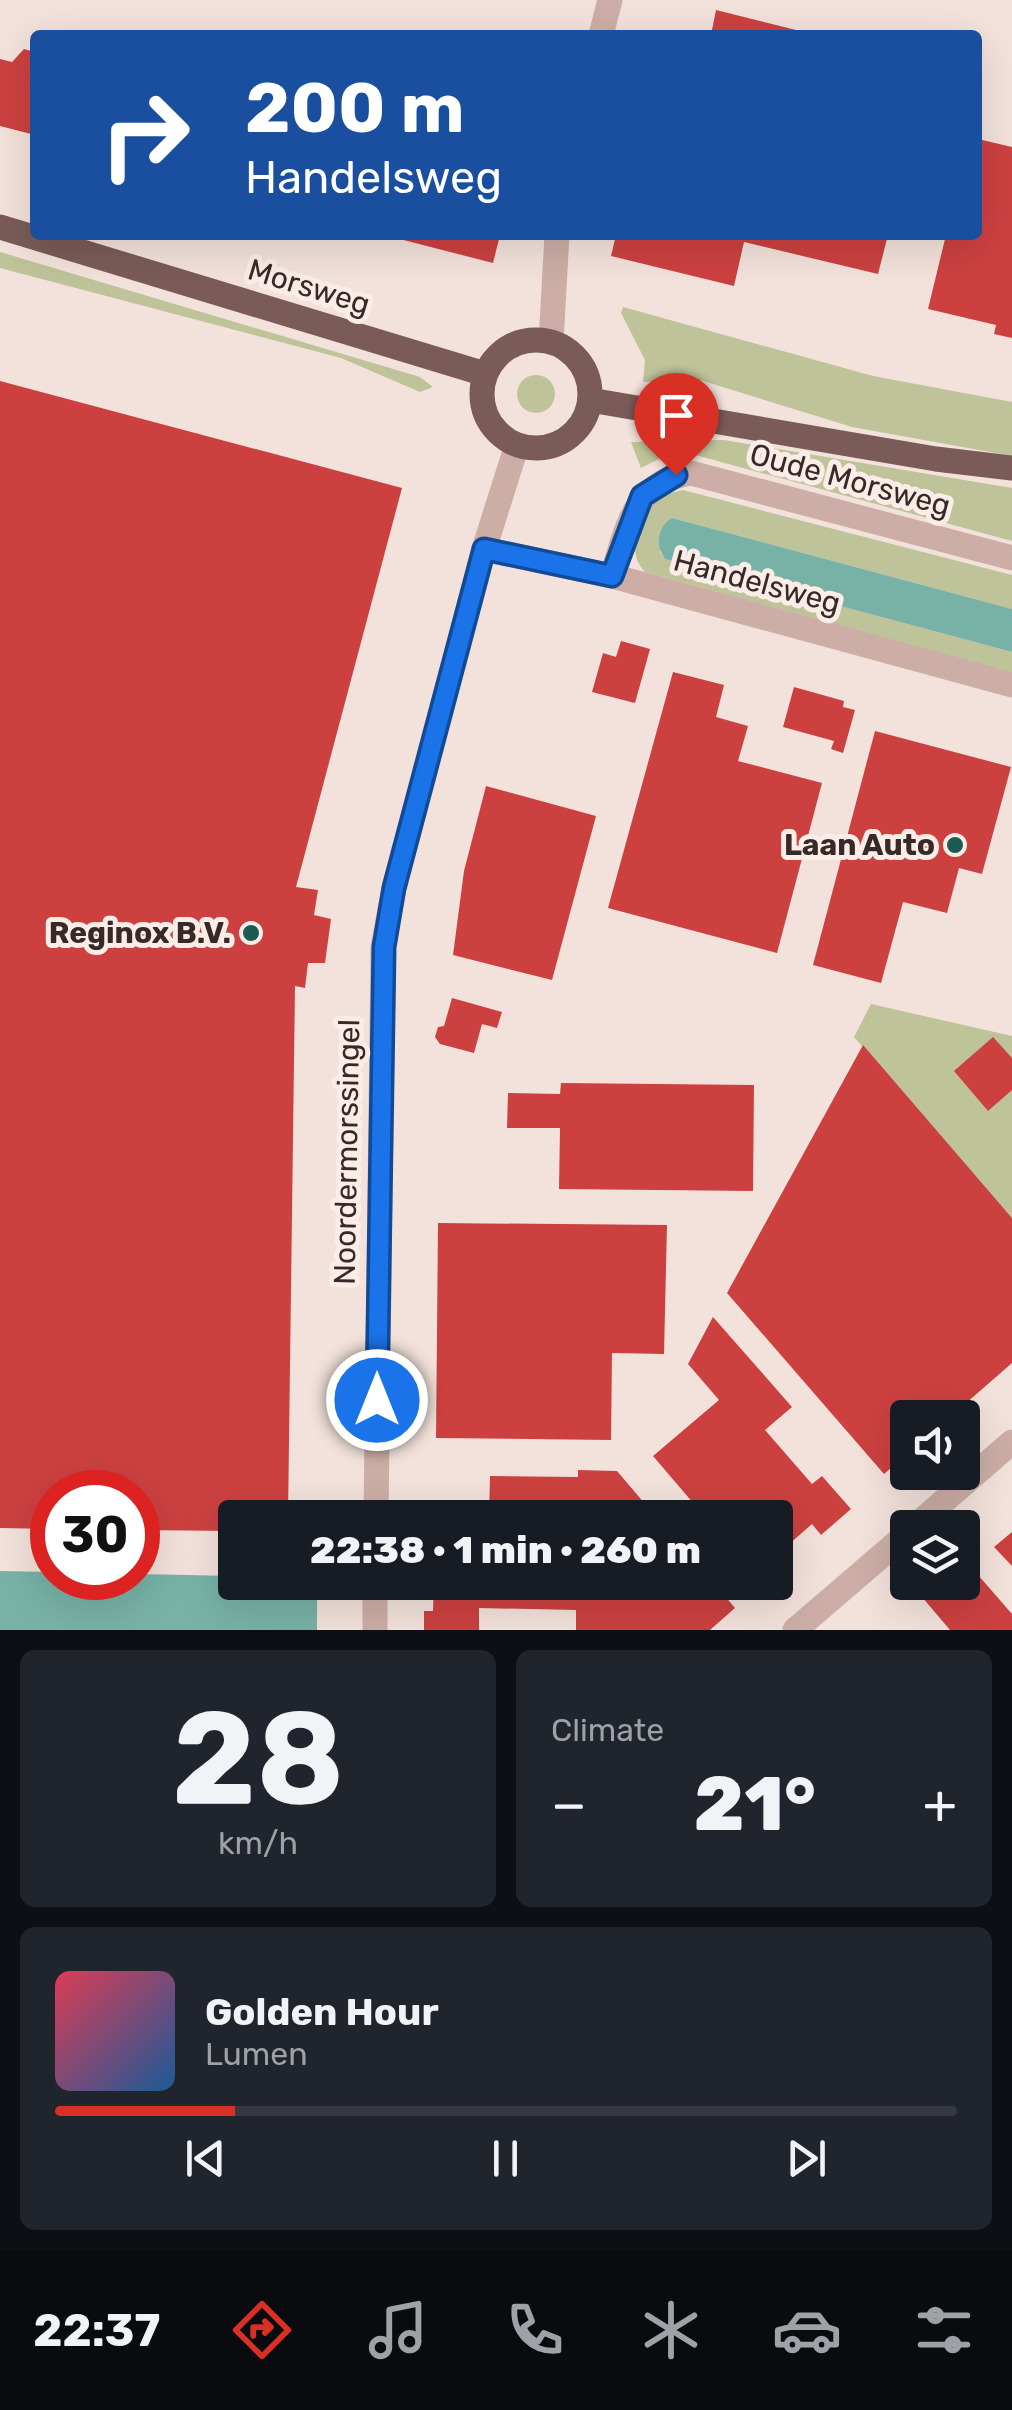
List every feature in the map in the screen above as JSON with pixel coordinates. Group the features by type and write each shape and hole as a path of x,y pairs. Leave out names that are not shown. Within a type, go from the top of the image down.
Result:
{"main road":[{"name":"Morsweg","path":"0,226 30,235"},
{"name":"Morsweg","path":"46,240 485,374"},
{"path":"525,341 552,342 576,358 585,370 590,400 580,426 558,444 545,448 517,445 494,429 486,417 482,403 485,374 492,362 512,345 525,341"},
{"path":"590,400 936,459 1012,468"}],"street":[{"path":"602,30 610,0"},
{"path":"552,342 558,240"},
{"name":"Noordermorssingel","path":"376,1500 384,947 394,888 484,549 517,445"},
{"name":"Oude Morsweg","path":"612,576 642,496 659,482 691,473 1012,558"},
{"name":"Handelsweg","path":"484,549 612,576 1012,685"},
{"path":"935,1510 1012,1442"},
{"path":"795,1630 890,1548"},
{"path":"375,1600 375,1630"}],"green space":[{"path":"0,252 420,377 433,387 420,392 341,358 0,268"},
{"path":"623,307 873,376 1012,402 1012,456 852,427 700,380 643,382 645,360 621,313"},
{"path":"536,375 549,381 555,394 549,407 536,413 523,407 517,394 523,381"},
{"path":"724,440 1012,488 1012,541 677,450 641,468 631,442"},
{"path":"683,490 1012,575 1012,609 672,518 660,552 665,559 1012,652 1012,673 645,572 635,550 642,517 657,499"},
{"path":"871,1004 1012,1036 1012,1218 854,1037"}],"water":[{"path":"672,518 1012,609 1012,652 665,559 659,537"},
{"path":"0,1571 30,1572 30,1600 160,1600 160,1574 218,1576 218,1600 317,1600 317,1630 0,1630"}],"building":[{"path":"716,10 796,30 712,30"},
{"path":"24,49 30,51 30,134 0,126 0,59 12,62"},
{"path":"982,140 1012,147 1012,338 994,334 996,325 928,309 945,240 982,240"},
{"path":"403,240 499,240 493,263"},
{"path":"615,240 887,240 878,274 744,242 734,286 611,256"},
{"path":"0,381 402,488 296,887 318,890 314,915 331,919 325,963 308,963 305,988 295,986 288,1500 218,1500 218,1531 160,1530 160,1470 30,1470 30,1529 0,1528"},
{"path":"621,641 650,649 635,703 592,692 603,653 616,657"},
{"path":"673,672 724,685 716,717 748,726 738,761 822,783 777,953 608,908"},
{"path":"794,687 844,701 843,707 855,710 843,753 831,749 834,741 783,727"},
{"path":"875,731 1011,767 982,874 959,868 947,913 903,902 881,983 813,965"},
{"path":"486,786 596,816 552,980 453,955 464,871"},
{"path":"452,998 502,1012 497,1028 482,1024 474,1053 440,1044 435,1037 438,1027 444,1026"},
{"path":"993,1037 1012,1058 1012,1090 988,1111 954,1071"},
{"path":"863,1045 1012,1218 1012,1363 970,1400 890,1400 890,1469 884,1474 727,1293"},
{"path":"561,1083 754,1085 753,1191 559,1189 560,1128 507,1128 508,1093 560,1094"},
{"path":"438,1223 667,1225 664,1354 612,1353 611,1440 436,1438"},
{"path":"713,1317 792,1407 765,1430 812,1484 822,1476 851,1509 821,1535 812,1524 793,1541 793,1500 691,1500 653,1456 719,1400 688,1364"},
{"path":"578,1470 617,1471 642,1500 489,1500 490,1476 578,1477"},
{"path":"1012,1532 1012,1566 994,1547"},
{"path":"980,1577 1012,1614 1012,1630 950,1630 925,1600 980,1600"},
{"path":"433,1600 728,1600 735,1608 710,1630 576,1630 576,1610 479,1608 479,1630 424,1630 424,1611 433,1611"}],"place":[{"name":"Laan Auto","path":"955,845"},
{"name":"Reginox B.V.","path":"251,933"}],"route":[{"path":"377,1400 384,947 394,888 484,549 612,576 633,511 642,496 676,475"}]}
